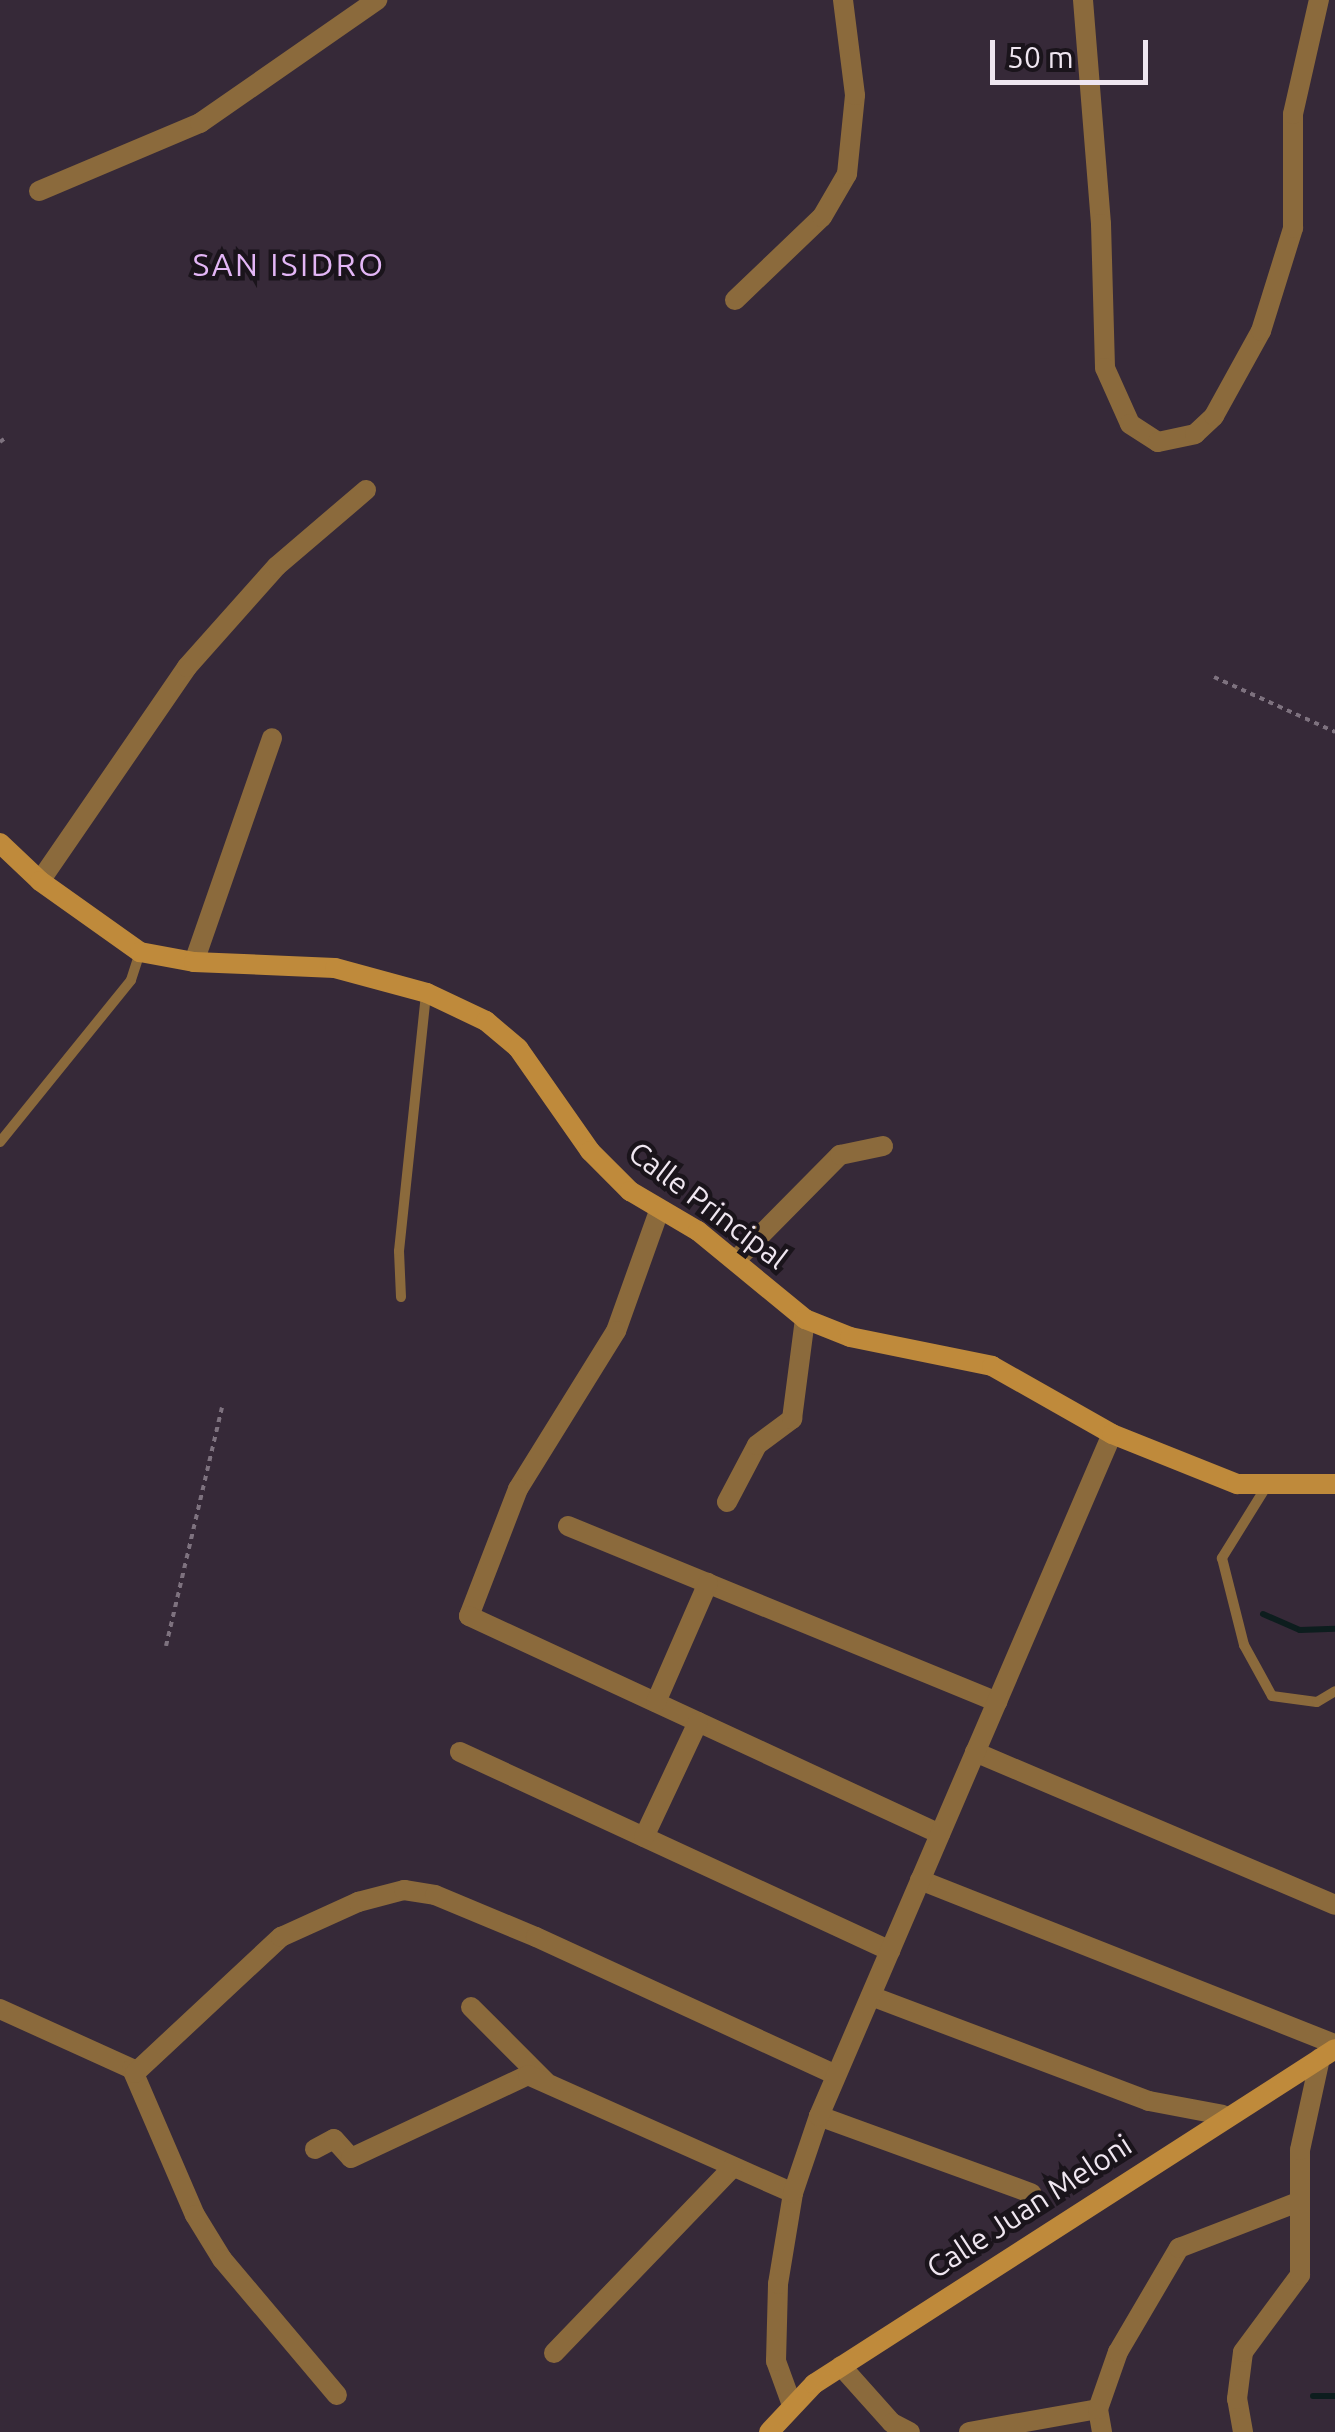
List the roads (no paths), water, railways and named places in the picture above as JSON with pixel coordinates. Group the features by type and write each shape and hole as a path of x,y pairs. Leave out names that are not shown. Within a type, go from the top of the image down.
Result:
{"street":[{"path":"39,191 200,123 377,0"},
{"path":"735,300 822,217 847,174 855,95 843,0"},
{"path":"1083,0 1105,368 1130,424 1158,442 1195,434 1214,416 1262,332 1293,228 1292,114 1319,0"},
{"path":"40,881 187,666 277,566 366,490"},
{"path":"194,962 272,738"},
{"name":"Calle Principal","path":"0,843 40,881 140,952 194,962 335,968 426,993 486,1021 518,1048 590,1151 658,1211 736,1260 806,1319 850,1337 992,1366 1112,1434 1237,1484 1266,1488 1335,1484"},
{"path":"736,1260 840,1155 883,1146"},
{"path":"658,1211 616,1332 518,1488 469,1616 940,1834"},
{"path":"727,1502 757,1445 792,1418 806,1319"},
{"path":"792,2405 776,2361 778,2284 793,2194 836,2075 1112,1434"},
{"path":"568,1526 997,1702"},
{"path":"656,1702 708,1583"},
{"path":"644,1837 698,1722"},
{"path":"460,1752 890,1951"},
{"path":"975,1752 1335,1905"},
{"path":"920,1880 1330,2050 1300,2150 1300,2275 1243,2352 1237,2399 1243,2432"},
{"path":"135,2073 281,1936 358,1902 404,1890 435,1895 536,1938 836,2075"},
{"path":"870,1996 1149,2101 1223,2115"},
{"path":"471,2008 546,2082"},
{"path":"0,2009 135,2073 204,2230 337,2395"},
{"name":"Calle Juan Meloni","path":"769,2432 792,2405 841,2366 1223,2115 1330,2050"},
{"path":"315,2148 334,2140 351,2158 502,2083 528,2075 793,2194"},
{"path":"819,2116 1032,2193"},
{"path":"554,2353 732,2168"},
{"path":"1102,2432 1098,2409 1118,2352 1179,2248 1298,2202"},
{"path":"841,2366 892,2423 910,2432"},
{"path":"969,2432 1098,2409"}],"lane":[{"path":"0,1142 131,980 140,952"},
{"path":"401,1297 399,1251 426,993"},
{"path":"1266,1488 1222,1558 1244,1646 1272,1696 1317,1702 1335,1690"}],"waterway":[{"path":"1263,1614 1300,1630 1335,1629"},
{"path":"1313,2396 1335,2396"}],"district":[{"name":"SAN ISIDRO","path":"289,264"}]}
